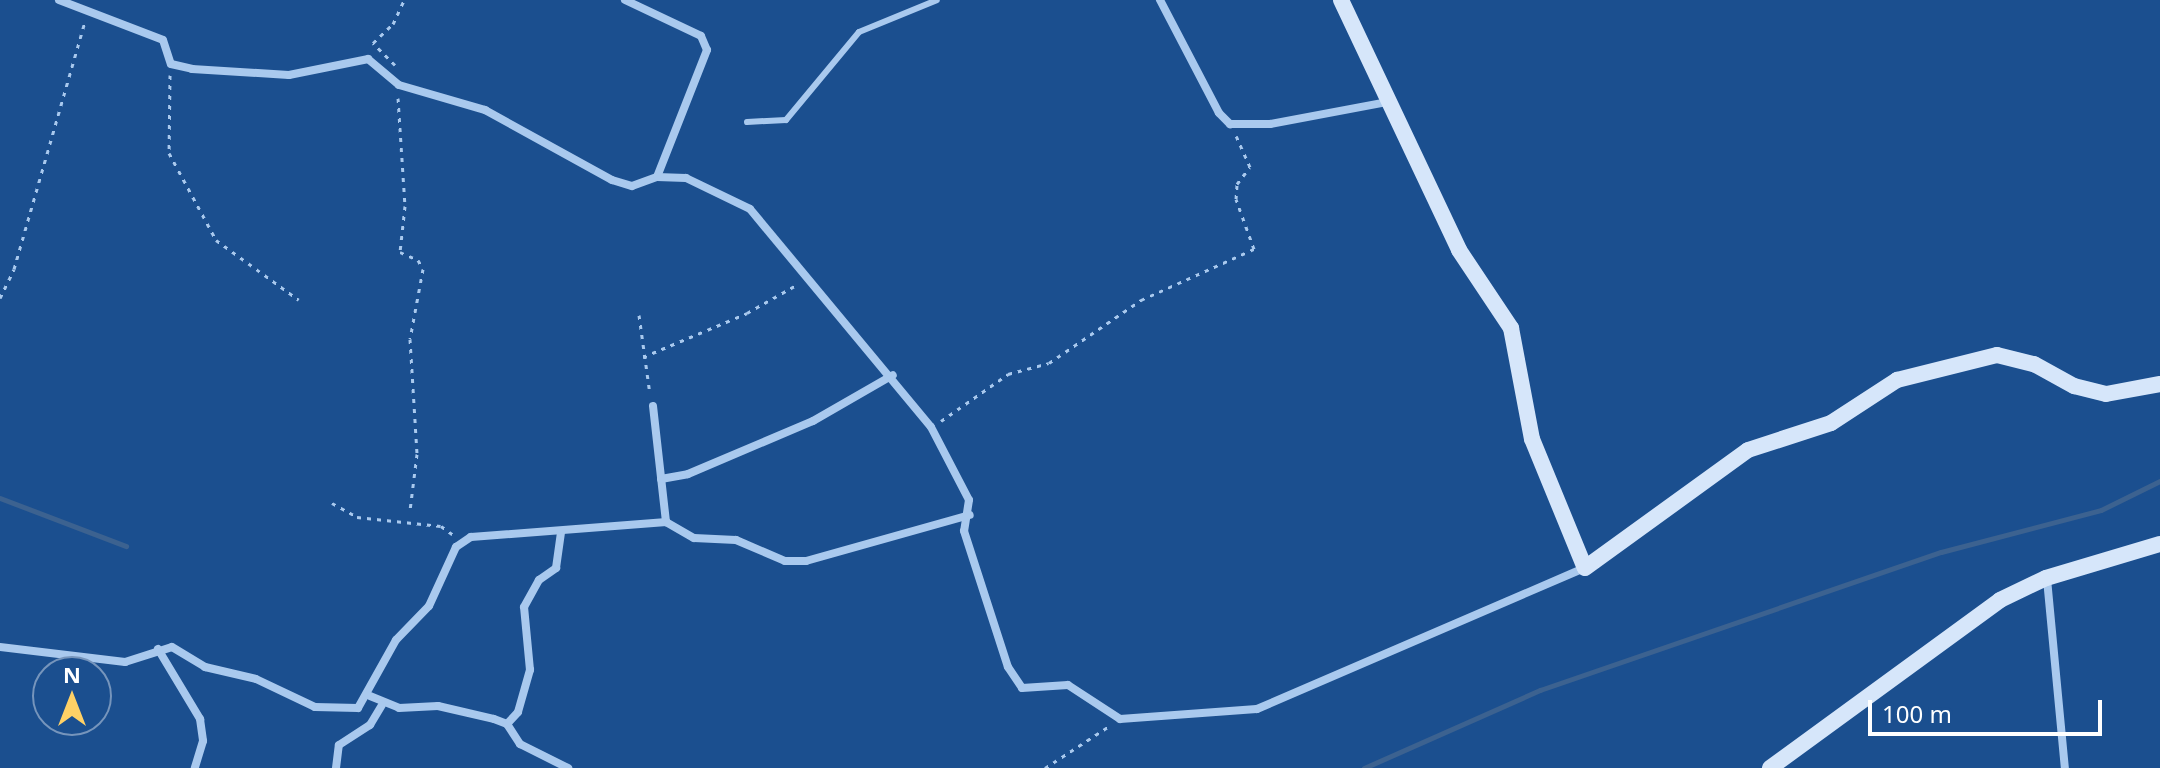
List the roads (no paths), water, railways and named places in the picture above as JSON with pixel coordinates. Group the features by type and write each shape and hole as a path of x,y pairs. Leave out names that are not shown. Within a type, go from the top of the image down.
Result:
{"street":[{"path":"59,0 163,40 171,64 289,75 358,57 399,85 485,110 612,180 632,186 657,177 701,182 750,209 893,375 931,427 969,500 970,515 964,531 1008,667 1022,688 1068,685 1120,719 1257,709 1585,568 1748,450 1831,423 1897,380 1997,355 2034,364 2074,386 2106,394 2160,384"},
{"path":"625,0 701,36 707,50 657,177"},
{"path":"1160,0 1219,113 1230,124 1270,124 1391,101"},
{"path":"1341,0 1459,250 1511,328 1532,439 1585,568"},
{"path":"661,479 688,474 813,421 893,375"},
{"path":"653,406 666,522"},
{"path":"0,647 125,662 172,647 205,667 256,679 315,707 358,708 370,696 396,640 429,606 456,547 471,537 666,522 694,538 736,540 785,561 806,561 970,515"},
{"path":"507,724 518,712 530,670 524,607 539,580 556,568 561,531"},
{"path":"1770,768 2000,600 2046,578 2160,544"},
{"path":"2046,578 2065,768"},
{"path":"158,649 200,719 203,741 195,768"},
{"path":"370,696 382,705 438,706 507,724 520,744 568,768"},
{"path":"336,768 339,745 370,725 382,705"}],"lane":[{"path":"747,122 786,120 859,32 937,0"}],"waterway":[{"path":"1364,768 1540,690 1941,552 2101,510 2160,481"},
{"path":"0,498 126,546"}]}
